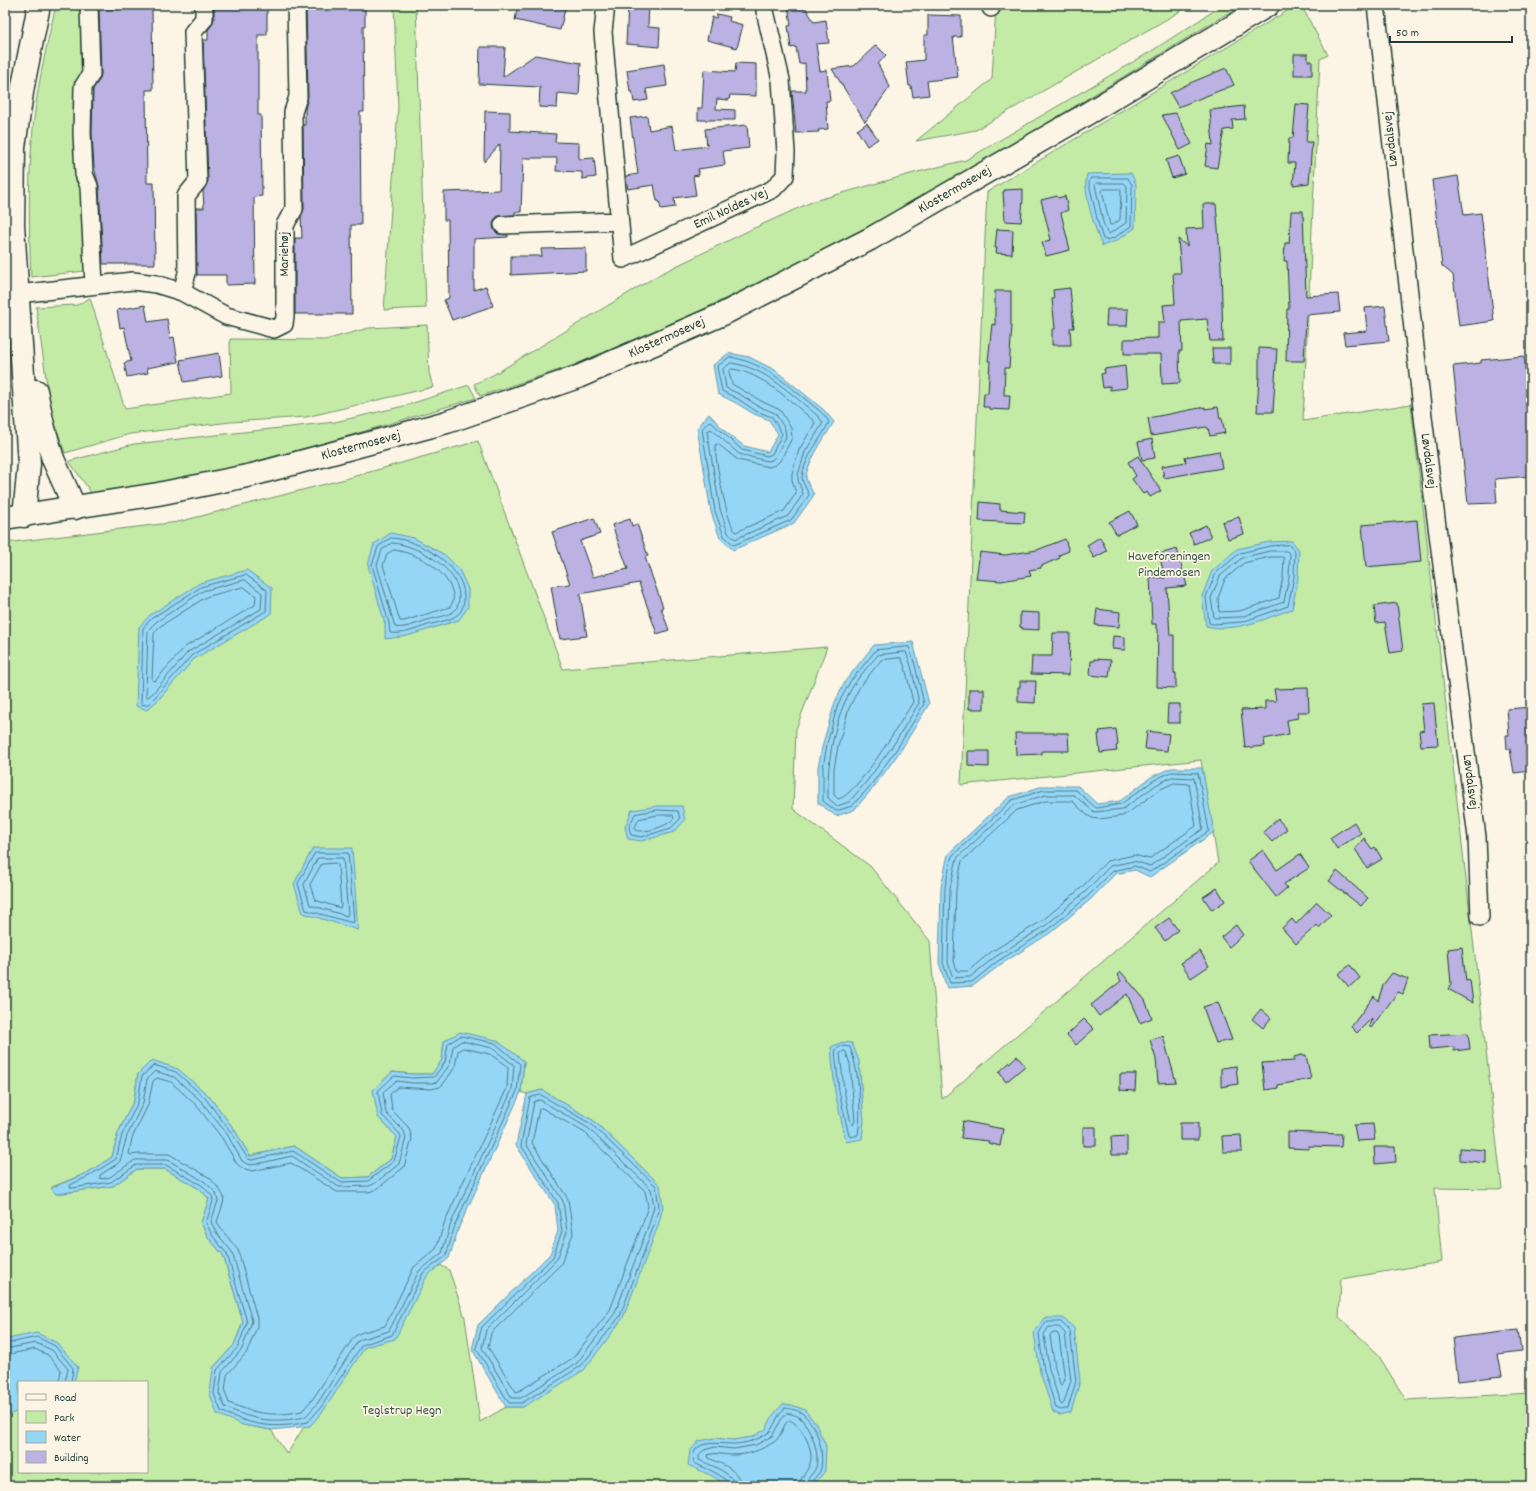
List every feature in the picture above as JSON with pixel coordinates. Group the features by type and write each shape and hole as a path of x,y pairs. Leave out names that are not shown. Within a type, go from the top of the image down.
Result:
{"main road":[{"path":"14,517 29,464 13,225 14,147 23,86 39,5"},
{"name":"Klostermosevej","path":"14,517 158,494 252,475 447,422 578,377 723,314 870,239 1080,118 1268,5"},
{"path":"21,347 30,362 43,426 53,458 75,508"}],"street":[{"path":"89,5 91,74 83,88 82,133 84,174 90,193 94,285"},
{"path":"182,292 187,273 186,196 198,181 193,32 204,19 204,5"},
{"name":"Mariehøj","path":"18,294 133,281 156,284 182,292 226,316 249,323 274,329 284,324 285,226 294,209 293,112 298,97 296,5"},
{"name":"Emil Noldes Vej","path":"606,5 603,32 623,259 773,189 785,176 786,152 781,80 765,12"},
{"name":"Løvdalsvej","path":"1376,5 1424,425 1477,837 1480,917"},
{"path":"503,226 619,221"}],"green space":[{"path":"56,5 80,5 82,76 74,82 76,182 83,188 85,271 31,277 29,191 33,123 41,72"},
{"path":"394,5 416,5 426,308 384,310 398,107"},
{"path":"996,5 1191,5 976,130 916,141 992,79"},
{"path":"1223,5 1241,5 1021,139 901,209 796,265 693,314 574,365 480,396 474,384 493,375 660,274 752,229 814,201 966,160 1150,52"},
{"path":"1297,5 1301,5 1328,55 1320,59 1303,421 1411,404 1502,1189 1435,1188 1442,1262 1341,1279 1339,1317 1377,1353 1406,1400 1531,1393 1531,1486 5,1486 5,543 178,522 345,479 478,441 563,669 827,647 796,729 793,809 870,866 930,941 942,1099 1218,863 1201,760 961,785 987,192","holes":["444,1041 524,1061 521,1092 527,1094 542,1090 594,1121 660,1185 523,1407 506,1407 480,1422 465,1318 449,1270 414,1250 287,1454 271,1430 243,1425 213,1368 234,1345 243,1322 223,1255 208,1237 201,1223 209,1199 201,1190 165,1169 137,1169 113,1186 56,1194 52,1187 87,1173 112,1157 118,1133 134,1100 138,1074 208,1095 234,1129 250,1156 294,1146 342,1178 368,1177 391,1159 397,1137 378,1117 392,1072 432,1074 442,1060"]},
{"path":"90,298 125,409 231,393 230,339 325,340 369,328 427,325 429,373 433,387 306,417 231,422 130,434 65,453 51,413 36,307 77,305"},
{"path":"469,385 476,398 271,459 150,485 92,494 69,461 134,444 335,422 404,406"}],"water":[{"path":"1131,173 1136,184 1135,228 1116,241 1102,246 1088,200 1086,190 1087,174"},
{"path":"729,353 749,357 775,370 824,410 834,422 813,457 807,472 806,478 814,495 794,523 733,550 720,538 711,512 697,428 709,414 727,433 744,446 768,452 778,434 769,420 754,414 718,394 713,365"},
{"path":"391,533 414,538 445,555 459,569 468,589 468,607 459,620 407,636 385,639 385,624 368,565 374,544"},
{"path":"1292,541 1299,550 1298,578 1292,609 1250,624 1228,628 1206,626 1202,596 1212,571 1237,549 1269,542"},
{"path":"247,570 272,588 271,614 194,659 159,699 147,710 136,706 139,627 150,615 200,583"},
{"path":"913,642 929,704 901,750 874,787 854,810 836,816 818,803 818,767 823,743 835,702 846,680 874,645"},
{"path":"1171,768 1202,768 1214,832 1150,877 1135,870 1115,874 1091,899 1050,933 1000,965 973,986 947,988 939,963 941,887 948,854 1009,797 1043,786 1078,786 1097,804 1120,801 1151,777"},
{"path":"657,806 682,806 685,820 674,832 642,841 628,839 625,827 632,810"},
{"path":"313,848 352,848 358,930 303,913 294,884"},
{"path":"460,1032 496,1040 524,1061 521,1092 459,1227 449,1258 427,1276 395,1339 365,1347 324,1410 310,1426 271,1430 243,1425 217,1414 210,1394 213,1368 234,1345 243,1322 223,1255 208,1237 201,1223 209,1199 201,1190 165,1169 137,1169 113,1186 56,1194 51,1188 87,1173 112,1157 118,1133 134,1100 138,1074 152,1060 178,1069 208,1095 234,1129 250,1156 294,1146 342,1178 368,1177 391,1159 397,1137 378,1117 373,1090 392,1072 432,1074 442,1060 444,1041"},
{"path":"842,1042 852,1043 859,1061 864,1121 862,1139 846,1142 835,1092 831,1047"},
{"path":"542,1090 594,1121 660,1185 663,1207 658,1226 623,1318 584,1370 523,1407 506,1407 472,1349 478,1325 550,1254 558,1231 555,1205 516,1145 527,1094"},
{"path":"1044,1318 1063,1318 1074,1328 1080,1381 1071,1412 1060,1415 1053,1412 1040,1372 1034,1332"},
{"path":"37,1333 57,1343 78,1367 74,1381 18,1381 18,1411 5,1416 5,1342 7,1339"},
{"path":"783,1404 792,1405 805,1410 816,1424 826,1446 825,1471 813,1486 728,1486 712,1476 688,1465 690,1451 699,1441 715,1438 733,1440 752,1437 766,1429 773,1415"}],"building":[{"path":"214,5 267,5 267,35 258,35 258,115 261,115 262,196 254,197 255,284 226,285 226,275 197,275 196,208 204,208 203,191 208,181 203,40 208,40 208,30 214,19"},
{"path":"306,5 365,5 365,26 363,26 364,112 360,112 361,225 351,225 352,314 295,314 295,238 302,238 301,216 304,209 303,125 305,125 305,109 308,97"},
{"path":"518,5 566,5 560,30 515,20"},
{"path":"628,5 649,5 648,27 660,28 659,47 626,44"},
{"path":"804,5 814,22 826,20 829,43 816,44 820,71 827,70 830,101 826,101 828,129 818,130 819,132 796,133 792,91 806,91 805,63 799,64 796,47 791,48 788,26 791,25 788,6"},
{"path":"99,8 152,8 153,90 146,90 147,183 154,183 155,264 103,264 99,186 94,168 92,133 93,89 100,79 101,74"},
{"path":"717,14 730,17 729,21 743,25 737,48 707,40 712,17 716,18"},
{"path":"928,15 961,16 961,37 953,37 958,77 927,81 929,95 913,97 911,86 909,86 906,62 924,60 924,35 928,35"},
{"path":"876,45 886,55 878,64 890,87 865,122 832,69 854,66"},
{"path":"480,47 505,47 503,77 535,55 581,63 579,95 558,93 557,108 539,107 540,87 479,84"},
{"path":"1294,54 1308,54 1308,61 1312,61 1312,75 1294,75"},
{"path":"736,63 756,64 756,96 730,95 729,100 717,99 716,109 735,110 735,120 698,120 698,108 702,108 704,70 735,72"},
{"path":"664,64 667,86 646,89 648,100 634,102 632,91 630,92 627,70"},
{"path":"1226,68 1234,85 1178,107 1170,93"},
{"path":"1296,104 1309,105 1306,142 1312,142 1309,183 1293,185 1295,163 1288,163 1289,138 1293,138"},
{"path":"1244,106 1245,119 1232,120 1233,129 1224,130 1217,168 1205,166 1208,144 1213,145 1210,110"},
{"path":"485,111 510,112 510,131 556,134 555,142 579,143 579,159 594,158 596,177 582,179 582,172 556,171 557,158 523,158 521,212 515,212 515,215 498,216 494,220 493,225 494,230 498,234 508,235 508,237 474,239 474,290 486,286 493,306 452,320 444,300 449,298 448,220 444,220 444,192 499,190 500,144 484,162"},
{"path":"1176,113 1192,144 1180,150 1162,115"},
{"path":"647,116 649,130 672,126 676,150 707,146 705,129 747,125 749,148 723,151 725,165 698,169 699,175 693,176 696,195 674,198 675,207 661,209 659,201 657,201 654,185 628,189 626,180 626,176 638,174 630,118"},
{"path":"867,123 878,139 867,146 857,130"},
{"path":"1179,156 1185,174 1172,178 1166,160"},
{"path":"1458,176 1464,215 1481,213 1494,321 1459,326 1453,275 1442,266 1432,180"},
{"path":"1023,189 1021,222 1005,221 1004,190"},
{"path":"1057,196 1058,198 1065,196 1068,210 1061,213 1070,250 1046,256 1042,242 1051,240 1041,200"},
{"path":"1203,204 1216,204 1221,265 1223,341 1210,341 1207,319 1181,321 1182,351 1179,351 1180,383 1162,384 1161,354 1124,354 1124,339 1158,338 1158,322 1165,322 1163,305 1175,304 1173,273 1181,273 1178,239 1187,246 1186,229 1204,228"},
{"path":"1291,211 1303,211 1306,296 1338,294 1340,312 1306,315 1304,361 1286,361 1287,309 1289,309 1287,261 1284,261 1285,243 1289,243"},
{"path":"997,229 1013,230 1012,254 996,253 997,248 995,248"},
{"path":"586,248 586,271 511,275 511,256 542,256 541,249"},
{"path":"1070,288 1074,328 1070,328 1071,345 1052,345 1052,329 1055,329 1052,299 1054,299 1053,290"},
{"path":"995,291 1011,291 1012,326 1009,368 1005,368 1004,395 1010,395 1009,410 989,409 989,407 983,407 984,393 988,393 990,361 988,361 992,324 995,325"},
{"path":"145,305 148,322 167,319 170,338 174,337 178,362 147,368 148,373 127,377 124,363 131,361 124,327 120,328 117,310"},
{"path":"1385,306 1389,341 1345,345 1343,333 1367,331 1365,308"},
{"path":"1107,309 1128,309 1127,326 1106,326"},
{"path":"1212,348 1230,348 1230,364 1213,364"},
{"path":"1259,348 1277,349 1273,412 1257,412"},
{"path":"219,353 222,376 184,382 180,360"},
{"path":"1524,356 1531,427 1531,476 1495,479 1497,503 1468,504 1453,366 1481,363 1481,360"},
{"path":"1125,366 1127,388 1110,390 1110,386 1103,388 1101,374 1105,373 1104,369"},
{"path":"1205,407 1205,409 1218,407 1225,433 1210,436 1208,428 1206,427 1151,436 1148,418"},
{"path":"1152,439 1155,458 1142,460 1138,442"},
{"path":"1219,451 1222,468 1164,478 1162,466 1186,462 1185,457"},
{"path":"1138,456 1161,491 1150,497 1147,492 1143,494 1132,479 1136,476 1128,462"},
{"path":"980,502 1000,504 1000,510 1025,512 1024,523 979,521"},
{"path":"1130,511 1137,524 1117,535 1109,522"},
{"path":"1239,517 1244,534 1228,539 1222,522"},
{"path":"594,518 600,534 580,541 593,577 628,569 612,525 630,519 632,526 637,524 648,556 645,557 663,607 661,608 669,630 657,634 639,583 580,594 587,636 560,639 551,586 570,584 552,532"},
{"path":"1417,520 1421,562 1366,567 1362,525"},
{"path":"1206,525 1211,537 1194,544 1189,533"},
{"path":"1100,537 1107,551 1094,558 1087,545"},
{"path":"1065,539 1069,551 1059,555 1060,558 1041,566 1041,568 1029,570 1031,576 1001,581 976,579 980,552 1005,555 1037,550"},
{"path":"1177,549 1187,586 1167,588 1170,635 1174,635 1174,673 1176,673 1176,688 1157,687 1158,629 1156,629 1156,624 1152,624 1150,577 1165,578 1159,554"},
{"path":"1397,603 1403,651 1390,653 1385,622 1376,623 1374,606"},
{"path":"1097,609 1120,612 1119,627 1095,625"},
{"path":"1020,612 1039,613 1039,630 1022,629 1022,627 1020,627"},
{"path":"1053,633 1070,633 1069,675 1031,674 1032,656 1052,656"},
{"path":"1113,636 1125,637 1125,650 1112,649"},
{"path":"1094,659 1111,660 1109,677 1090,675 1091,661 1094,661"},
{"path":"1020,681 1036,681 1035,703 1018,702 1018,687 1020,687"},
{"path":"1308,688 1309,712 1297,712 1298,718 1287,720 1289,734 1264,739 1265,746 1245,748 1241,710 1265,709 1265,701 1276,701 1274,689"},
{"path":"969,689 984,689 984,709 969,709"},
{"path":"1434,703 1438,745 1421,746 1419,731 1424,730 1421,704"},
{"path":"1168,704 1180,704 1180,723 1167,723"},
{"path":"1531,707 1531,771 1514,773 1510,749 1507,749 1506,735 1509,735 1507,709"},
{"path":"1116,729 1118,745 1116,746 1117,751 1100,753 1099,731"},
{"path":"1147,731 1169,734 1167,751 1145,749"},
{"path":"1015,733 1068,733 1069,751 1042,751 1042,754 1016,755"},
{"path":"968,751 989,751 989,767 968,766"},
{"path":"1278,819 1287,829 1272,842 1263,832"},
{"path":"1354,822 1361,833 1337,849 1330,838"},
{"path":"1364,838 1372,849 1375,847 1382,859 1367,868 1355,849"},
{"path":"1263,850 1277,870 1300,854 1309,868 1284,884 1287,888 1276,897 1248,861"},
{"path":"1337,871 1368,898 1361,906 1329,881"},
{"path":"1217,888 1225,901 1212,910 1203,897"},
{"path":"1317,902 1331,915 1319,928 1317,925 1296,944 1282,928 1292,919 1296,924"},
{"path":"1169,918 1178,930 1165,941 1155,928"},
{"path":"1236,925 1243,935 1229,947 1221,937"},
{"path":"1462,947 1466,981 1470,980 1473,1003 1448,989 1451,984 1448,949"},
{"path":"1200,951 1209,966 1191,978 1181,963"},
{"path":"1350,965 1360,978 1349,987 1338,974"},
{"path":"1121,972 1145,1000 1152,1018 1140,1023 1127,994 1099,1016 1091,1005 1121,981 1118,975"},
{"path":"1392,973 1408,979 1403,994 1398,992 1371,1028 1369,1026 1372,1018 1357,1033 1351,1027 1374,996 1378,1001 1383,985"},
{"path":"1218,1002 1232,1040 1216,1043 1203,1007"},
{"path":"1261,1009 1271,1018 1263,1028 1252,1019"},
{"path":"1084,1019 1094,1029 1076,1045 1067,1035"},
{"path":"1468,1033 1470,1049 1454,1051 1454,1047 1430,1049 1429,1035"},
{"path":"1163,1036 1176,1082 1158,1083 1156,1059 1150,1040"},
{"path":"1306,1055 1311,1079 1278,1085 1278,1088 1265,1090 1262,1063 1294,1061 1294,1057"},
{"path":"1017,1056 1025,1066 1006,1082 999,1072"},
{"path":"1236,1066 1238,1084 1221,1087 1221,1068"},
{"path":"1120,1074 1136,1074 1135,1091 1120,1090"},
{"path":"963,1121 1003,1129 1000,1146 988,1143 989,1141 961,1138"},
{"path":"1180,1123 1198,1123 1198,1140 1180,1140"},
{"path":"1373,1124 1375,1140 1357,1141 1354,1125"},
{"path":"1083,1127 1096,1127 1096,1146 1083,1146"},
{"path":"1288,1132 1342,1134 1341,1147 1309,1146 1309,1149 1288,1148"},
{"path":"1241,1135 1242,1152 1223,1152 1222,1136"},
{"path":"1127,1136 1127,1155 1112,1155 1111,1137"},
{"path":"1374,1147 1395,1147 1396,1162 1375,1164"},
{"path":"1460,1148 1486,1150 1486,1163 1460,1160"},
{"path":"1518,1330 1521,1351 1498,1354 1502,1376 1458,1381 1453,1338"}],"park label":[{"name":"Haveforeningen Pindemosen","path":"1169,566"},
{"name":"Teglstrup Hegn","path":"402,1411"}]}
